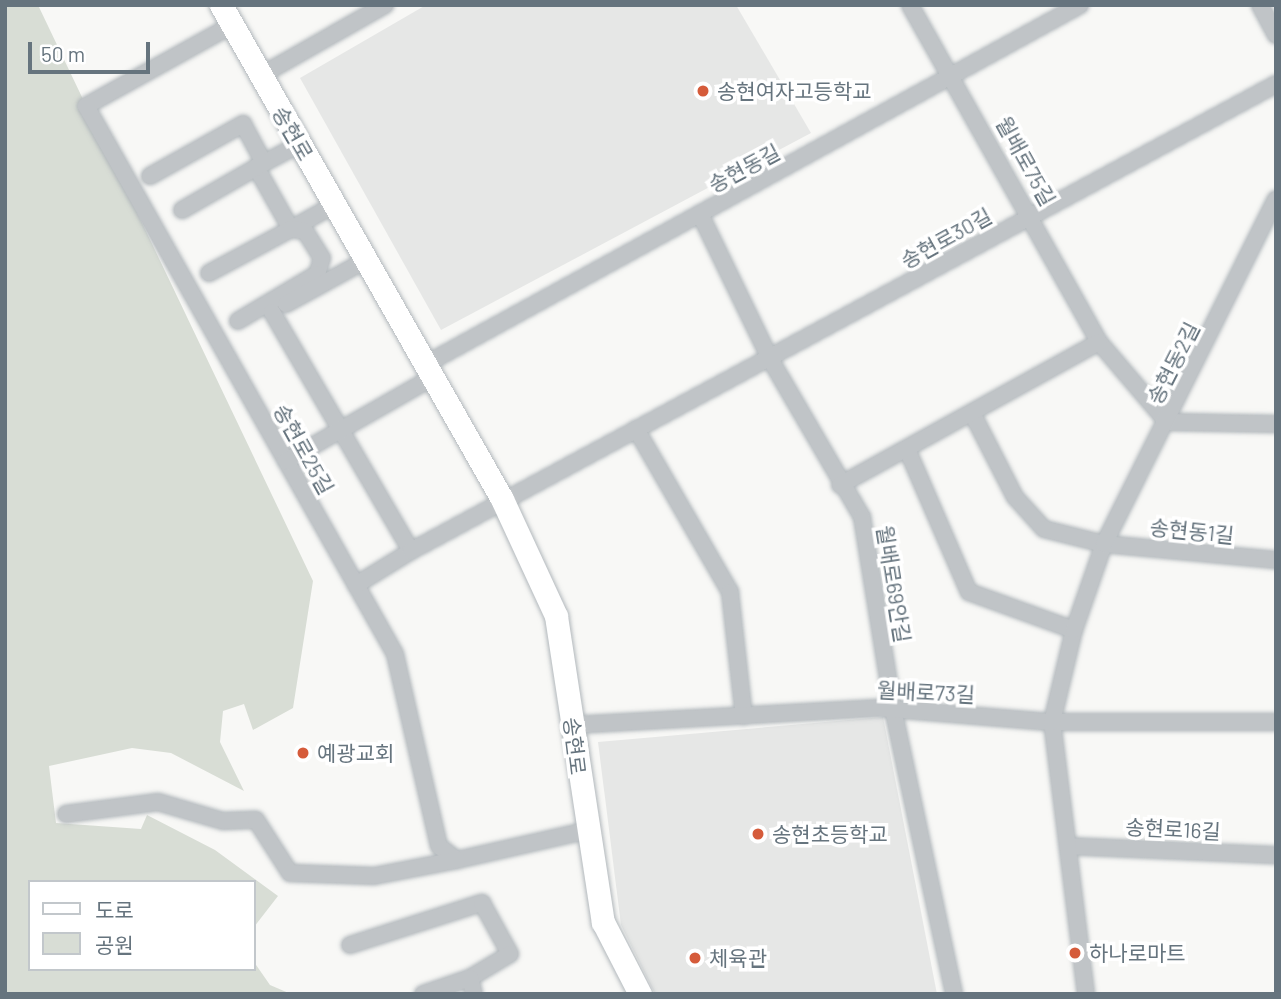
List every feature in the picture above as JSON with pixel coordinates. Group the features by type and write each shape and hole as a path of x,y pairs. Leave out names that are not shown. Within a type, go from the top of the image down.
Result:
{"main road":[{"name":"송현로","path":"226,15 502,499 556,616 573,725 584,831 603,922 640,994"}],"street":[{"path":"260,76 385,5"},
{"name":"월배로75길","path":"910,5 955,75 1033,215 1099,342 1167,422"},
{"path":"1261,5 1276,35"},
{"name":"송현동길","path":"286,461 341,430 429,370 1077,6"},
{"name":"송현로25길","path":"226,15 86,106 395,654 439,846 457,860"},
{"name":"송현로30길","path":"502,499 770,359 1276,84"},
{"path":"150,176 243,124 291,229"},
{"path":"182,210 299,144"},
{"name":"송현동2길","path":"1052,722 1074,629 1104,544 1276,199"},
{"path":"209,273 334,205"},
{"name":"월배로69안길","path":"701,216 770,359 840,485 862,517 893,709 954,994"},
{"path":"238,321 317,274 322,258 305,231 291,229"},
{"path":"219,341 366,261"},
{"path":"272,312 411,551"},
{"path":"840,485 973,415 1099,342"},
{"path":"973,415 1015,498 1044,529 1104,544"},
{"path":"1167,422 1276,424"},
{"path":"636,429 730,592 744,716"},
{"path":"907,449 969,592 1074,629"},
{"path":"356,585 502,499"},
{"name":"송현동1길","path":"1104,544 1276,560"},
{"name":"월배로73길","path":"573,725 893,709 1052,722 1276,722"},
{"path":"1052,722 1086,994"},
{"path":"66,814 158,802 223,821 257,820 290,873 374,876 584,831"},
{"name":"송현로16길","path":"1068,846 1276,855"},
{"path":"350,945 482,903 510,954 472,986 423,994"}],"shaded area":[{"path":"426,5 736,5 811,133 441,330 300,78"},
{"name":"송현초등학교","path":"883,717 937,994 655,994 621,925 598,742"}],"green space":[{"path":"5,5 38,5 313,581 293,708 253,730 244,704 223,711 220,742 244,791 171,753 132,748 49,766 56,823 141,829 147,815 215,850 278,896 256,924 256,880 28,880 28,971 256,971 256,965 270,985 291,994 5,994"}],"place":[{"name":"송현여자고등학교","path":"703,91"},
{"name":"예광교회","path":"303,753"},
{"name":"송현초등학교","path":"758,834"},
{"name":"하나로마트","path":"1075,953"},
{"name":"체육관","path":"695,958"}]}
